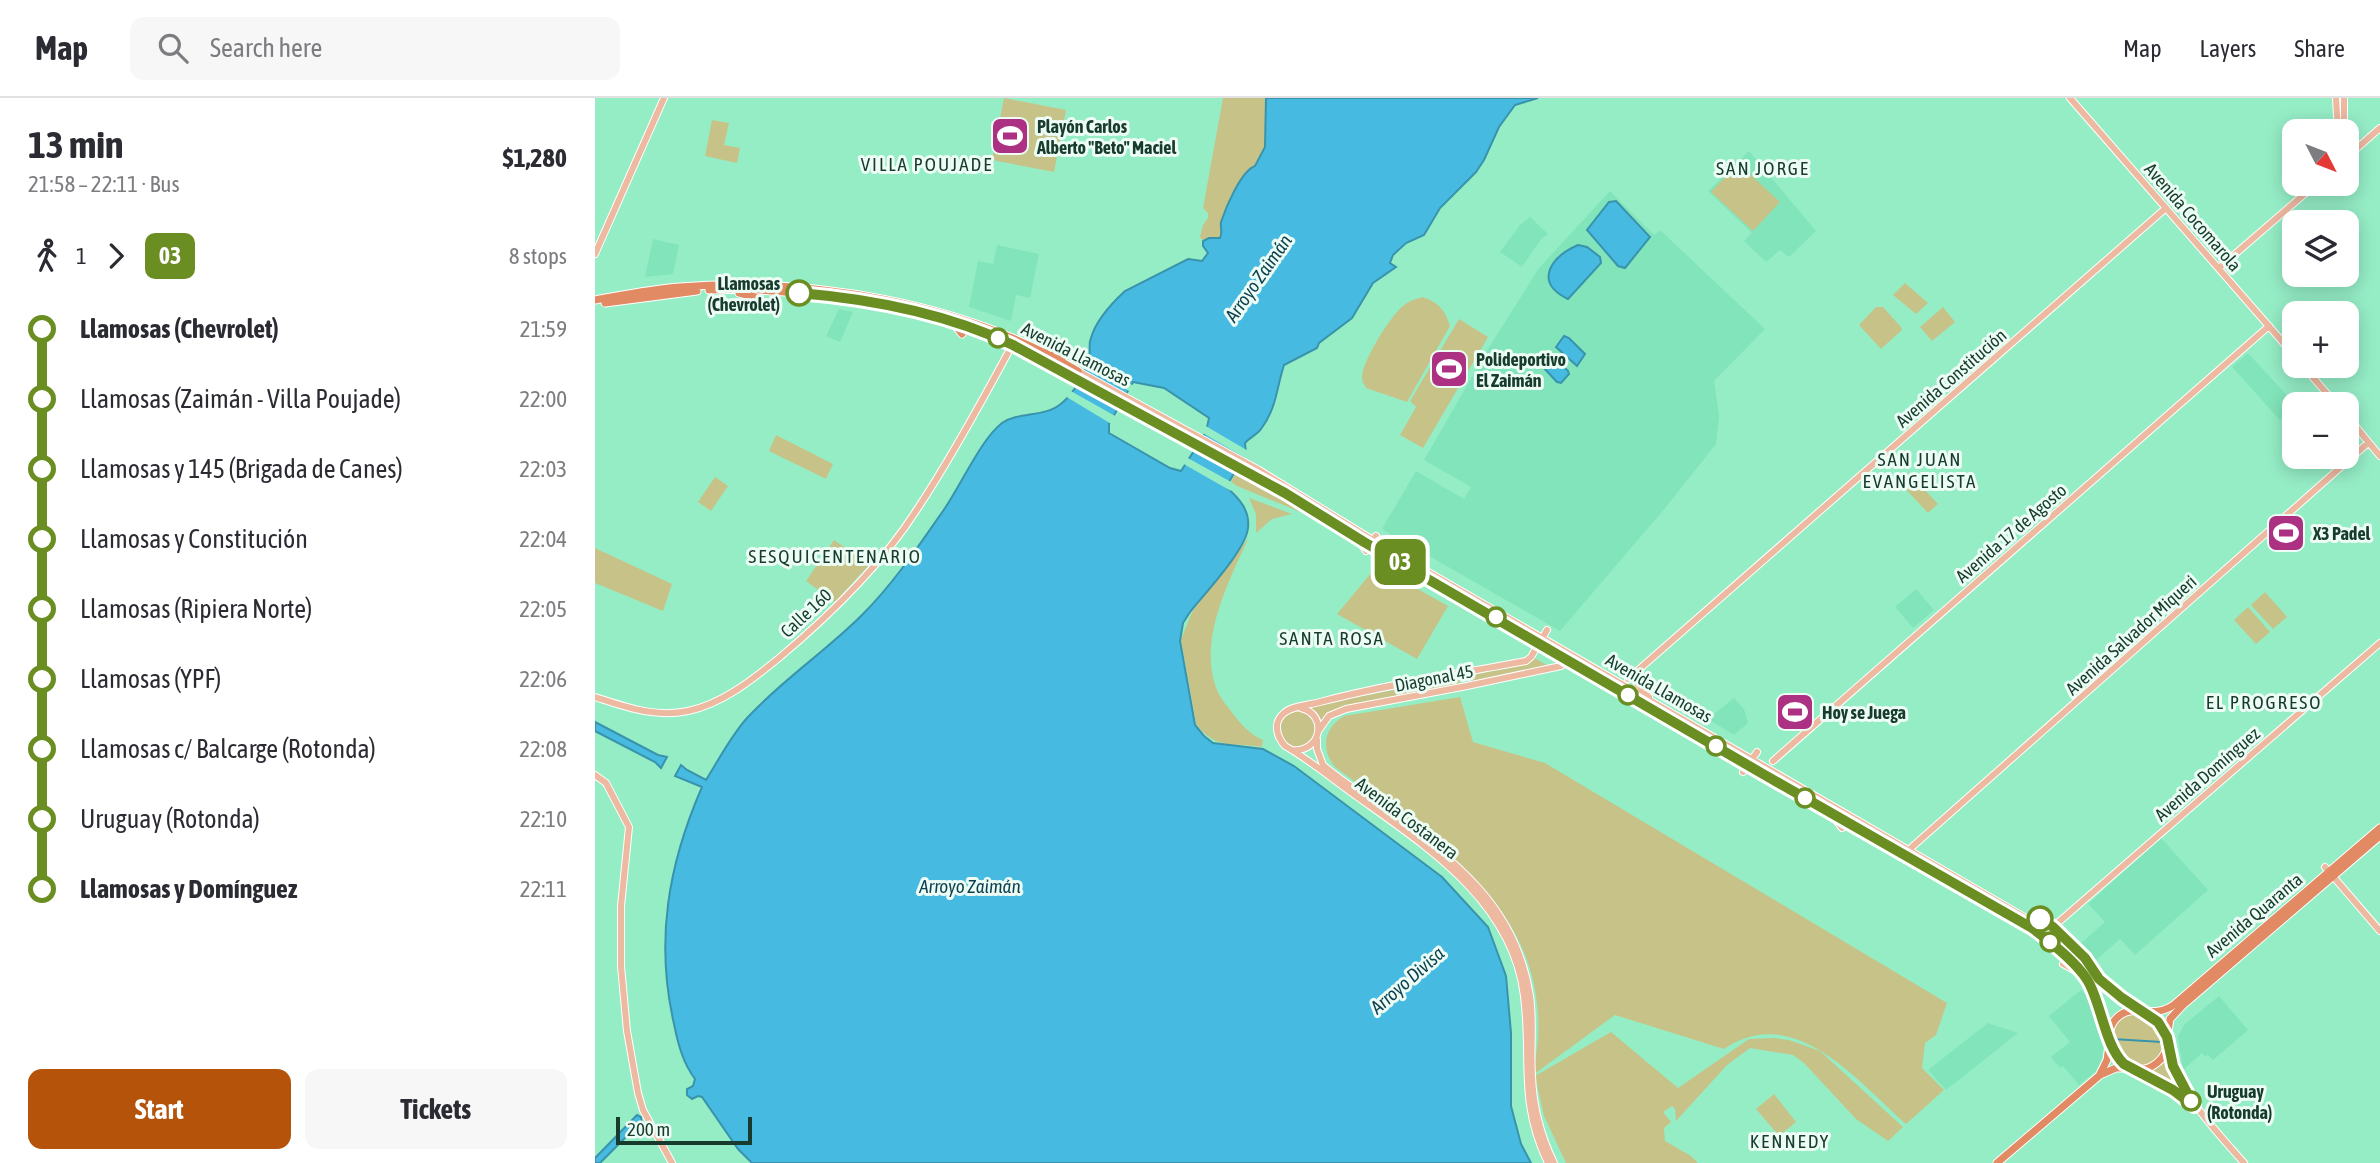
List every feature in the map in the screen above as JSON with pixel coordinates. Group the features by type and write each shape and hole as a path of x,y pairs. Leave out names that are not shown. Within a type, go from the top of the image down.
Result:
{"highway":[{"name":"Avenida Llamosas","path":"595,302 677,287 748,285 821,290 893,302 976,324 1068,365 1076,374"},
{"path":"728,290 759,298"},
{"name":"Avenida Llamosas","path":"595,302 676,292 728,290 820,295 892,307 952,321 993,336 1056,368 1076,374"},
{"path":"922,304 930,312"},
{"path":"952,321 962,334"},
{"path":"976,324 987,323"},
{"path":"1048,347 1068,365"},
{"path":"1037,366 1056,368"},
{"name":"Avenida Quaranta","path":"2167,1037 2171,1019 2380,828"},
{"name":"Avenida Quaranta","path":"2139,1010 2156,1013 2167,1010 2215,965 2380,836"},
{"path":"1997,1163 2100,1075 2116,1068 2150,1069 2157,1064 2163,1058 2167,1047 2167,1037 2158,1022 2139,1010 2118,1016 2112,1025 2107,1059 2100,1075"},
{"path":"2109,1039 2118,1058 2135,1069"}],"main road":[{"path":"595,254 664,98"},
{"name":"Avenida Cocomarola","path":"2070,98 2282,341"},
{"path":"2336,98 2337,119"},
{"path":"2344,98 2344,119"},
{"path":"2359,146 2380,128"},
{"path":"2219,268 2302,196"},
{"name":"Avenida Constitución","path":"1627,679 2166,208"},
{"name":"Avenida 17 de Agosto","path":"1773,761 2269,326"},
{"name":"Calle 160","path":"595,697 644,712 661,714 690,711 732,693 788,650 857,584 902,530 951,453 1009,351"},
{"name":"Avenida Llamosas","path":"1076,374 1242,466 1539,644 1901,845 2032,928 2048,940 2089,981 2109,1039"},
{"path":"2313,378 2326,392"},
{"path":"2359,431 2380,456"},
{"name":"Avenida Salvador Miqueri","path":"1912,847 2368,443"},
{"name":"Avenida Llamosas","path":"1242,466 1356,537 1371,543"},
{"path":"1539,644 1546,630"},
{"name":"Avenida Domínguez","path":"2053,927 2380,643"},
{"name":"Avenida Llamosas","path":"1539,644 1655,704 1828,811 2048,932 2117,999 2139,1010"},
{"name":"Diagonal 45","path":"1299,708 1358,693 1526,661 1539,644"},
{"name":"Diagonal 45","path":"1319,730 1329,716 1346,709 1467,687 1561,666"},
{"path":"1637,684 1655,704"},
{"path":"1299,708 1311,712 1319,730 1317,740 1305,749 1291,749 1279,740 1277,724 1286,711 1299,708"},
{"name":"Avenida Costanera","path":"1317,740 1320,760 1328,769 1439,850 1479,887 1493,903 1506,925 1519,954 1527,982 1532,1018 1534,1101 1540,1127 1554,1163"},
{"name":"Avenida Costanera","path":"1291,749 1436,855 1495,917 1512,951 1524,995 1527,1091 1533,1126 1548,1163"},
{"path":"1743,772 1757,752"},
{"path":"595,775 605,783 629,827 621,906 621,966 627,1031 643,1111 673,1163"},
{"path":"1828,811 1842,828"},
{"path":"1878,827 1901,845"},
{"path":"2330,874 2380,931"},
{"path":"2063,964 2083,975"},
{"path":"2167,1047 2173,1066 2194,1106"},
{"path":"2135,1069 2173,1090 2194,1106 2244,1163"}],"shaded area":[{"path":"1004,98 1066,110 1054,172 992,160"},
{"path":"1223,98 1266,98 1265,146 1255,166 1245,175 1230,199 1221,222 1219,238 1203,241 1200,237 1208,213 1203,208"},
{"path":"712,120 729,123 724,145 740,148 737,163 705,156"},
{"path":"1749,151 1816,231 1789,257 1780,250 1766,262 1744,241 1752,233 1708,191"},
{"path":"1738,163 1780,202 1753,231 1711,192"},
{"path":"1610,191 1654,235 1660,230 1765,329 1714,381 1719,416 1716,444 1560,631 1382,529 1416,471 1464,499 1471,487 1424,460 1488,349 1539,268"},
{"path":"1530,217 1548,234 1541,239 1522,267 1500,252 1520,225"},
{"path":"653,239 679,245 673,274 645,277"},
{"path":"997,245 1039,254 1030,298 1016,295 1011,321 969,307 978,261 993,264"},
{"path":"1905,283 1928,303 1916,314 1893,295"},
{"path":"1423,297 1441,308 1450,326 1407,402 1366,388 1362,379 1363,371 1384,329 1403,306"},
{"path":"1876,307 1883,307 1902,330 1881,349 1859,325"},
{"path":"1943,307 1955,322 1932,341 1920,327"},
{"path":"839,309 853,312 840,342 826,336"},
{"name":"Polideportivo El Zaimán","path":"1459,319 1488,337 1423,448 1400,435 1416,407 1410,401"},
{"path":"2248,353 2284,392 2280,420 2232,367"},
{"path":"776,435 833,464 826,479 769,451"},
{"path":"1236,472 1305,514 1237,486 1231,482"},
{"path":"1909,473 1938,504 1928,513 1899,482"},
{"path":"715,477 728,486 711,511 698,502"},
{"path":"1249,498 1292,514 1272,519 1256,533 1256,514"},
{"path":"1249,537 1217,614 1211,655 1213,675 1220,696 1245,728 1263,740 1262,747 1218,741 1210,738 1196,724 1181,640 1192,612"},
{"path":"834,540 865,561 868,566 835,602 806,581"},
{"path":"595,548 672,584 663,611 595,583"},
{"path":"1377,566 1448,606 1417,659 1337,614"},
{"path":"1916,589 1934,610 1913,628 1895,607"},
{"path":"2265,592 2287,617 2273,629 2251,605"},
{"path":"2248,607 2270,632 2256,644 2234,620"},
{"path":"1533,657 1550,667 1470,680 1472,675 1524,665"},
{"path":"1458,678 1460,682 1456,685 1342,707 1322,721 1308,706"},
{"path":"1460,697 1473,742 1545,763 1947,1003 1936,1035 1925,1043 1922,1068 1944,1090 1906,1124 1845,1069 1823,1052 1799,1040 1775,1034 1750,1037 1724,1049 1615,1015 1533,1075 1538,1038 1535,990 1522,949 1502,911 1474,878 1442,848 1335,767 1327,753 1328,733 1344,716"},
{"path":"1734,698 1744,709 1748,723 1734,735 1708,719"},
{"path":"1297,711 1310,716 1315,729 1310,742 1297,747 1284,742 1279,729 1284,716"},
{"path":"2161,838 2208,890 2135,955 2120,939 2093,963 2078,946 2105,922 2088,904"},
{"path":"2081,990 2088,997 2096,1015 2104,1042 2102,1058 2096,1071 2079,1085 2063,1066 2060,1068 2051,1057 2070,1042 2049,1016"},
{"path":"2219,996 2248,1030 2213,1060 2202,1053 2183,1070 2178,1036 2184,1025"},
{"path":"2130,1014 2148,1020 2160,1033 2163,1049 2161,1056 2153,1063 2138,1067 2123,1056 2113,1041 2114,1026"},
{"path":"1988,1023 2018,1033 1946,1090 1928,1070"},
{"path":"1611,1032 1678,1088 1749,1039 1789,1040 1820,1051 1903,1127 1888,1141 1856,1119 1804,1063 1793,1055 1750,1048 1727,1065 1676,1121 1675,1109 1672,1106 1663,1112 1671,1122 1664,1128 1665,1141 1698,1163 1566,1163 1544,1116 1535,1076"},
{"path":"2167,1057 2178,1083 2174,1086 2150,1072"},
{"path":"1774,1094 1796,1122 1779,1136 1756,1109"}],"water":[{"name":"Arroyo Zaimán","path":"1266,98 1538,98 1515,105 1499,127 1476,172 1440,208 1424,235 1406,243 1393,255 1390,263 1396,267 1373,283 1352,318 1319,343 1317,348 1284,365 1270,413 1259,431 1245,443 1246,453 1226,487 1245,510 1248,522 1246,537 1232,560 1183,623 1180,641 1195,725 1204,736 1213,743 1263,749 1294,766 1442,877 1488,927 1506,976 1511,1033 1511,1106 1521,1144 1531,1163 752,1163 738,1149 702,1097 692,1099 687,1095 687,1089 693,1086 695,1079 681,1053 674,1024 668,993 666,933 673,874 690,816 702,787 675,776 681,765 706,780 747,718 873,603 895,578 950,501 994,430 1009,419 1048,411 1066,399 1085,370 1090,355 1090,341 1097,325 1125,291 1188,259 1202,261 1208,253 1203,241 1220,238 1221,222 1230,199 1244,175 1255,166 1265,147","holes":["1133,382 1164,388 1209,418 1206,432 1181,471 1170,468 1109,433 1109,424"]},
{"path":"1616,201 1650,237 1625,268 1618,266 1587,230 1609,202"},
{"path":"1578,245 1587,247 1600,257 1601,263 1568,299 1551,285 1550,270 1560,256"},
{"path":"1564,336 1585,354 1577,366 1556,347"},
{"path":"1550,353 1568,371 1569,374 1561,383 1541,365"},
{"path":"595,722 658,755 667,757 661,768 655,762 595,731"},
{"path":"637,1115 641,1117 642,1125 637,1126 600,1163 595,1163 595,1158"}],"pier":[{"path":"1085,359 1134,386 1131,392 1082,366"},
{"path":"1069,390 1117,417 1113,425 1065,396"},
{"path":"1204,425 1250,452 1247,459 1201,432"},
{"path":"1186,457 1233,483 1231,491 1182,463"}],"waterway":[{"name":"Arroyo Divisa","path":"2112,1039 2162,1042"}],"bus line":[{"name":"03","path":"799,293 892,307 952,321 1013,345 1285,493 1364,542 1763,774 1906,854 2048,940 2089,981 2113,1051 2118,1058 2124,1064 2173,1090 2194,1106 2173,1066 2167,1037 2158,1022 2099,979 2085,958 2053,927 2040,919"}],"place":[{"name":"Playón Carlos Alberto \"Beto\" Maciel","path":"1010,136"},
{"name":"Llamosas (Chevrolet)","path":"799,293"},
{"name":"Polideportivo El Zaimán","path":"1449,369"},
{"name":"X3 Padel","path":"2286,533"},
{"name":"Hoy se Juega","path":"1795,712"},
{"name":"Uruguay (Rotonda)","path":"2191,1101"}],"district":[{"name":"VILLA POUJADE","path":"927,164"},
{"name":"SAN JORGE","path":"1763,168"},
{"name":"SAN JUAN EVANGELISTA","path":"1920,470"},
{"name":"SESQUICENTENARIO","path":"835,556"},
{"name":"SANTA ROSA","path":"1332,638"},
{"name":"EL PROGRESO","path":"2264,702"},
{"name":"KENNEDY","path":"1790,1141"}]}
